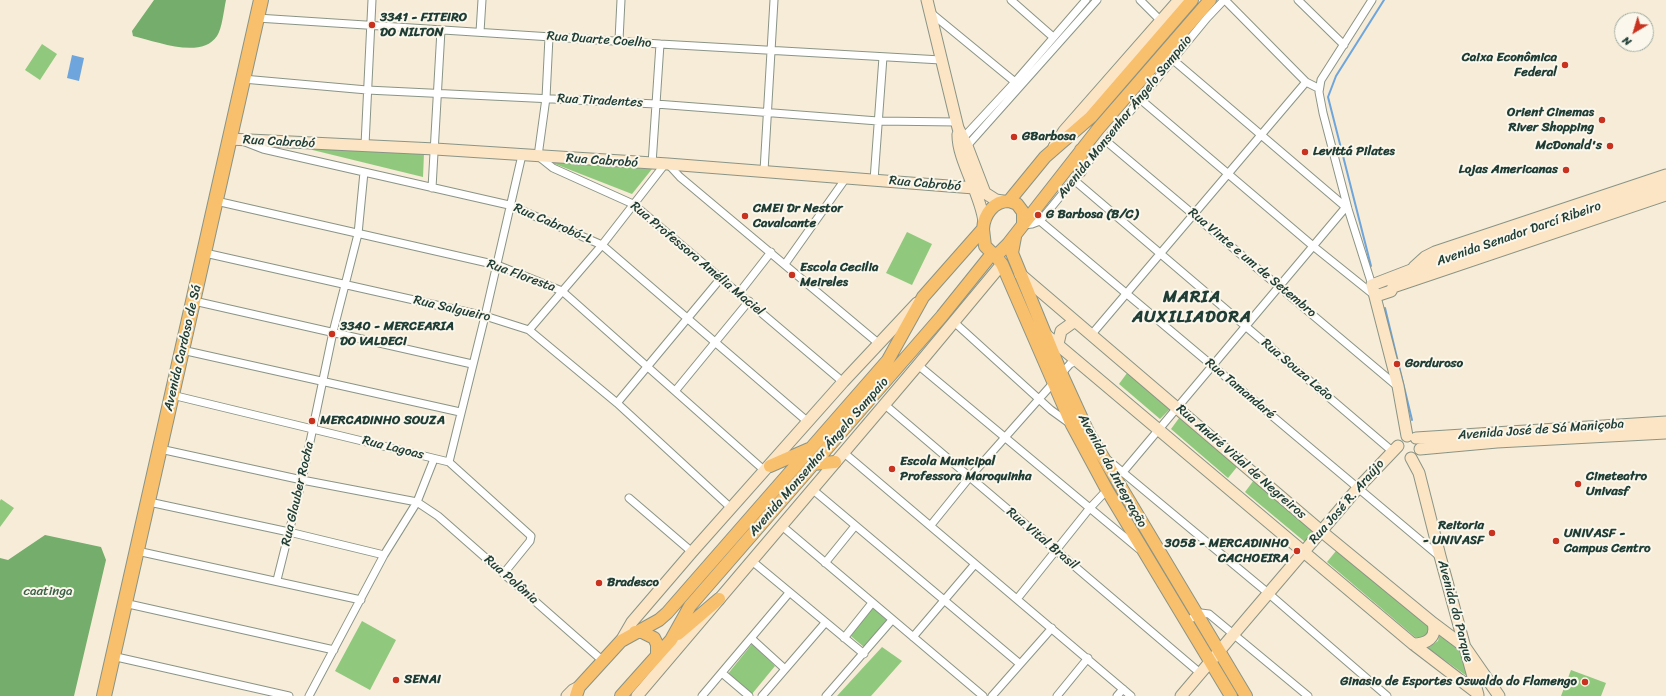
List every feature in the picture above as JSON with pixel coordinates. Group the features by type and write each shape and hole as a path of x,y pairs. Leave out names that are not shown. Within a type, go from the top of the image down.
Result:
{"highway":[{"name":"Avenida Cardoso de Sá","path":"104,696 216,202 235,140 244,79 261,0"}],"main road":[{"name":"Avenida Monsenhor Ângelo Sampaio","path":"578,691 621,640 663,617 888,360 923,297 983,225 995,205 1006,201 1053,150 1091,118 1192,0"},
{"name":"Avenida Monsenhor Ângelo Sampaio","path":"634,693 657,656 671,640 690,606 946,311 1004,249 1081,150 1162,53 1210,0"},
{"path":"1077,176 1081,150"},
{"path":"1006,201 1019,206 1023,212 1020,229"},
{"name":"Avenida da Integração","path":"983,225 985,246 996,257 1057,379 1100,455 1198,614 1246,696"},
{"name":"Avenida da Integração","path":"1020,229 1013,244 1012,253 1045,334 1057,379 1072,425 1107,490 1231,696"},
{"path":"767,468 812,448"},
{"path":"813,464 835,462"},
{"path":"671,640 719,599"},
{"path":"635,632 642,632 654,638 657,644 657,656"}],"street":[{"path":"365,145 372,0"},
{"path":"480,32 482,0"},
{"path":"619,40 621,0"},
{"path":"764,171 774,0"},
{"path":"927,0 957,125 960,149 983,212 983,225"},
{"path":"1011,0 1053,37"},
{"path":"965,142 1086,0"},
{"path":"965,142 1097,0"},
{"path":"1140,0 1161,21"},
{"path":"1053,150 1064,131 1179,0"},
{"path":"1224,0 1306,82 1318,88"},
{"name":"Avenida Monsenhor Ângelo Sampaio","path":"1040,220 1172,59 1224,0"},
{"path":"1298,0 1344,45"},
{"path":"1372,0 1321,80 1318,88 1321,106 1347,208 1376,296 1398,386 1414,441 1417,455 1411,458 1405,458 1395,448 1401,439 1414,441"},
{"path":"931,13 1015,82"},
{"name":"Rua Duarte Coelho","path":"257,18 883,58 941,60"},
{"path":"432,188 440,30"},
{"path":"538,156 546,98 548,37"},
{"path":"652,164 660,44"},
{"path":"874,180 883,58"},
{"path":"1172,59 1261,133 1347,208"},
{"name":"Rua Tiradentes","path":"244,79 367,90 656,104 878,121 957,125"},
{"path":"1092,334 1161,254 1261,133 1306,82"},
{"path":"1140,99 1313,246 1376,296"},
{"path":"957,125 985,193 996,200 1006,201"},
{"name":"Rua Cabrobó","path":"235,140 365,145 666,164 974,188"},
{"name":"Rua Cabrobó-L","path":"235,140 263,149 509,205 602,245 808,422"},
{"name":"Rua Vinte e um de Setembro","path":"1106,141 1398,386"},
{"path":"504,573 526,546 530,539 529,533 449,462 460,412 485,316 509,205 522,155"},
{"name":"Rua Professora Amélia Maciel","path":"538,156 553,168 633,204 843,382"},
{"path":"529,330 602,245 666,164 878,343"},
{"name":"Rua Glauber Rocha","path":"277,580 302,480 334,332 358,234 364,172"},
{"path":"1411,270 1425,257 1435,252 1666,175"},
{"name":"Rua Souza Leão","path":"1077,176 1161,254 1246,327 1395,448"},
{"path":"785,264 846,178"},
{"name":"Avenida Senador Darcí Ribeiro","path":"1372,285 1391,285 1411,270 1666,185"},
{"path":"1606,195 1616,201"},
{"path":"1376,296 1391,285 1666,196"},
{"name":"Rua Floresta","path":"216,202 497,265 562,291 767,468"},
{"path":"1123,472 1313,246 1347,208"},
{"path":"1020,229 1040,220"},
{"name":"Rua Tamandaré","path":"1040,220 1440,556"},
{"path":"739,293 771,252"},
{"name":"Rua Salgueiro","path":"205,253 485,316 529,330 617,403 731,508"},
{"name":"Avenida Monsenhor Ângelo Sampaio","path":"634,693 752,561 954,322 996,257"},
{"name":"Rua André Vidal de Negreiros","path":"1020,274 1321,531 1433,624 1465,647"},
{"path":"617,403 721,278"},
{"path":"1380,312 1382,300 1391,285"},
{"name":"Avenida Monsenhor Ângelo Sampaio","path":"621,640 637,616 692,552 878,343 923,297"},
{"path":"194,301 472,364"},
{"path":"676,390 748,301"},
{"path":"1058,344 1061,331 1075,321"},
{"path":"954,322 1038,398 1072,425"},
{"path":"1045,334 1413,644 1480,695"},
{"path":"182,350 460,412"},
{"path":"931,525 969,478 1038,398 1070,364 1076,361"},
{"path":"918,365 1089,509 1146,554"},
{"name":"Rua Lagoas","path":"172,396 449,462"},
{"name":"Rua Vital Brasil","path":"884,404 1200,674"},
{"name":"Avenida José de Sá Maniçoba","path":"1414,441 1666,422"},
{"name":"Avenida José de Sá Maniçoba","path":"1414,441 1497,442 1666,433"},
{"name":"Rua José R. Araújo","path":"1181,696 1358,488 1395,448"},
{"path":"160,449 302,480 416,502"},
{"path":"843,452 1131,696"},
{"path":"1100,455 1123,472 1268,593 1387,696"},
{"name":"Avenida do Parque","path":"1411,458 1419,473 1465,647 1480,695"},
{"path":"309,696 384,555 416,502 434,459"},
{"path":"812,489 1020,664"},
{"path":"1017,599 1089,509 1107,490"},
{"path":"628,498 692,552"},
{"path":"148,502 289,532 384,555"},
{"name":"Rua Polônia","path":"416,502 438,516 603,661"},
{"path":"782,526 983,696"},
{"path":"826,563 855,526"},
{"path":"137,551 277,580 361,600"},
{"path":"752,561 864,654"},
{"path":"913,637 975,564"},
{"path":"702,696 789,593"},
{"path":"124,603 334,650"},
{"path":"844,638 872,603"},
{"path":"1187,621 1198,614 1204,612 1208,614 1308,696"},
{"path":"826,696 892,620"},
{"path":"762,696 825,623"},
{"path":"1413,644 1430,641 1435,630 1433,624"},
{"path":"992,696 1052,628"},
{"path":"751,638 785,669"},
{"path":"1465,647 1499,696"},
{"path":"112,656 290,696"},
{"path":"1057,696 1088,658"},
{"path":"722,673 749,696"},
{"path":"1117,696 1123,689"},
{"name":"Avenida Monsenhor Ângelo Sampaio","path":"567,696 578,691"}],"green space":[{"path":"154,0 226,0 219,33 210,43 200,47 189,48 165,45 133,36 132,31"},
{"path":"42,44 57,54 40,80 25,70"},
{"path":"284,143 424,153 423,177"},
{"path":"550,162 652,169 632,194"},
{"path":"907,232 932,244 912,285 886,273"},
{"path":"1130,369 1174,405 1160,419 1119,384"},
{"path":"1182,414 1241,462 1228,478 1171,429"},
{"path":"1257,476 1319,528 1305,542 1245,492"},
{"path":"1,499 14,508 0,527 0,501"},
{"name":"caatinga","path":"45,535 101,547 106,560 74,696 0,696 0,558 8,560"},
{"path":"1340,546 1430,627 1428,634 1423,638 1415,637 1327,562"},
{"path":"870,602 890,620 865,648 845,631"},
{"path":"362,621 396,640 370,690 335,671"},
{"path":"1440,632 1462,648 1468,677 1428,648 1438,641"},
{"path":"752,644 775,666 752,694 727,675"},
{"path":"882,647 902,661 871,696 837,696"},
{"name":"Ginasio de Esportes Oswaldo do Flamengo","path":"1571,670 1606,683 1601,696 1561,696"}],"water":[{"path":"72,55 84,58 79,81 67,78"}],"waterway":[{"path":"1371,266 1328,97 1336,76 1384,0"},
{"path":"1385,308 1412,420"}],"place":[{"name":"3341 - FITEIRO DO NILTON","path":"372,25"},
{"name":"Caixa Econômica Federal","path":"1565,65"},
{"name":"Orient Cinemas River Shopping","path":"1602,120"},
{"name":"GBarbosa","path":"1014,137"},
{"name":"McDonald's","path":"1610,146"},
{"name":"Levittá Pilates","path":"1305,152"},
{"name":"Lojas Americanas","path":"1566,170"},
{"name":"G Barbosa (B/C)","path":"1038,215"},
{"name":"CMEI Dr Nestor Cavalcante","path":"745,216"},
{"name":"Escola Cecilia Meireles","path":"792,275"},
{"name":"3340 - MERCEARIA DO VALDECI","path":"332,334"},
{"name":"Gorduroso","path":"1397,364"},
{"name":"MERCADINHO SOUZA","path":"312,421"},
{"name":"Escola Municipal Professora Maroquinha","path":"892,469"},
{"name":"Cineteatro Univasf","path":"1578,484"},
{"name":"Reitoria - UNIVASF","path":"1492,533"},
{"name":"UNIVASF - Campus Centro","path":"1556,541"},
{"name":"3058 - MERCADINHO CACHOEIRA","path":"1297,551"},
{"name":"Bradesco","path":"599,583"},
{"name":"SENAI","path":"396,680"},
{"name":"Ginasio de Esportes Oswaldo do Flamengo","path":"1585,682"}],"district":[{"name":"MARIA AUXILIADORA","path":"1192,308"}]}
